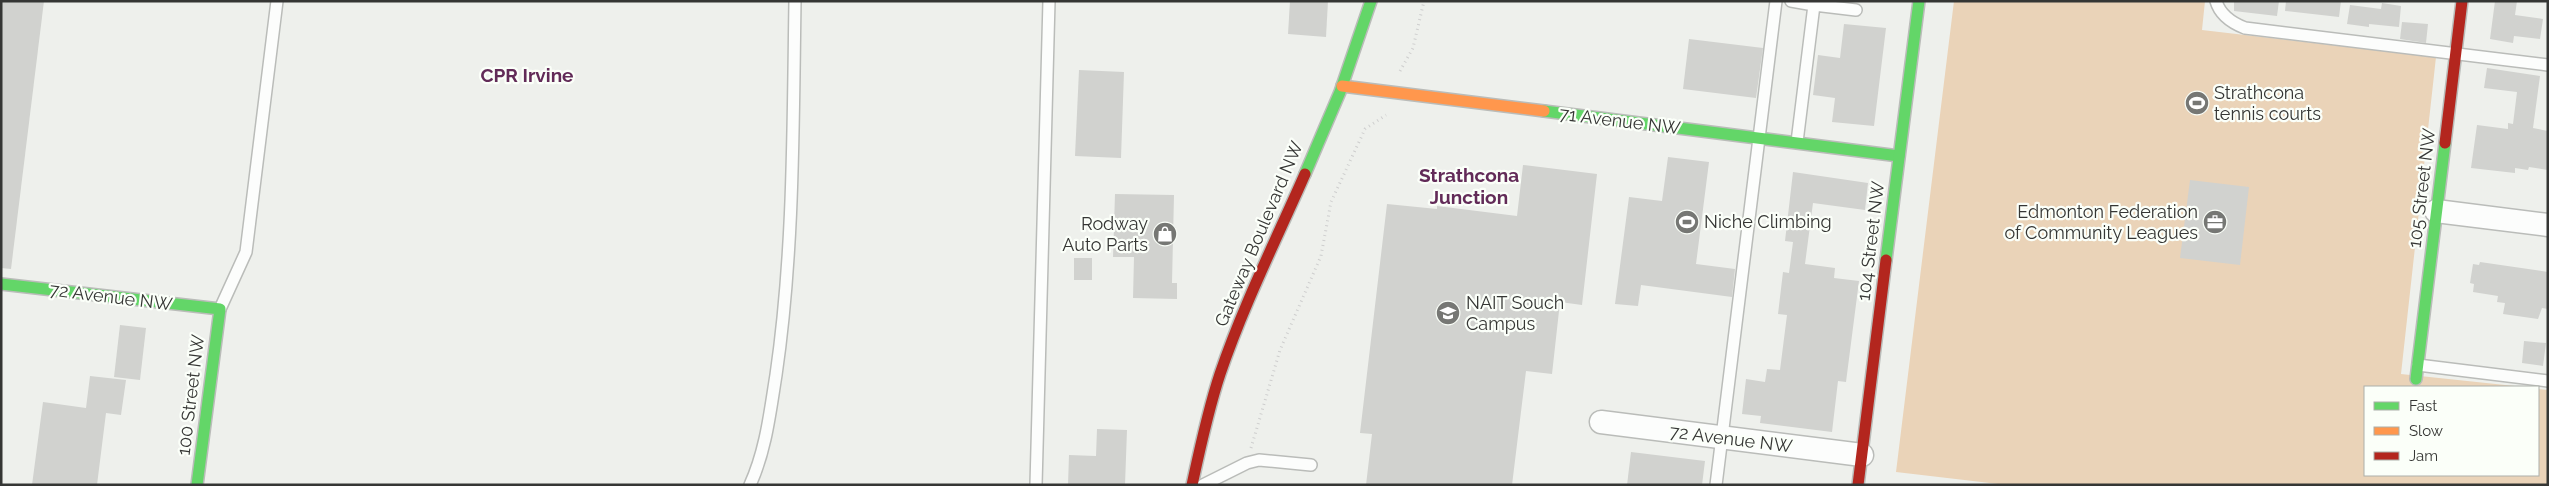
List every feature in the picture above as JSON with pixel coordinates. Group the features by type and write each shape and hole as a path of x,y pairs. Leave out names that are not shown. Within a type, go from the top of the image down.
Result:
{"street":[{"name":"Gateway Boulevard NW","path":"1192,485 1206,416 1226,357 1342,86 1371,1"},
{"name":"104 Street NW","path":"1858,485 1919,1"},
{"name":"105 Street NW","path":"2416,379 2462,1"},
{"name":"71 Avenue NW","path":"1342,86 1899,156"},
{"path":"2436,211 2548,225"},
{"name":"72 Avenue NW","path":"1,284 220,309"},
{"name":"100 Street NW","path":"197,485 220,309"},
{"name":"72 Avenue NW","path":"1600,422 1862,456"}],"lane":[{"path":"220,309 246,252 277,1"},
{"path":"750,485 760,464 768,428 785,314 795,1"},
{"path":"1036,485 1049,1"},
{"path":"1716,485 1776,1"},
{"path":"1791,1 1856,10"},
{"path":"2216,1 2223,15 2232,23 2245,28 2548,65"},
{"path":"1797,142 1814,4"},
{"path":"2417,365 2548,381"},
{"path":"1203,485 1247,463 1259,460 1311,465"}],"path":[{"path":"1400,71 1413,48 1424,1"},
{"path":"1249,456 1280,350 1321,256 1331,202 1365,129 1370,124 1387,115"}],"shaded area":[{"path":"1954,1 2205,1 2202,30 2436,57 2401,374 2515,386 2364,386 2364,476 2539,476 2539,389 2548,390 2548,485 2007,485 1896,472"}],"building":[{"path":"1,1 44,1 11,269 1,268"},
{"path":"1290,1 1328,1 1326,37 1288,34"},
{"path":"2234,1 2279,1 2277,16 2234,11"},
{"path":"2286,1 2341,1 2339,17 2285,11"},
{"path":"2495,1 2517,1 2515,15 2543,19 2540,39 2514,36 2513,43 2490,39"},
{"path":"2382,3 2401,6 2399,27 2369,24 2369,27 2347,24 2350,5 2381,9"},
{"path":"2402,22 2428,24 2426,43 2400,39"},
{"path":"1844,24 1886,28 1874,126 1832,122 1835,98 1813,95 1818,55 1840,58"},
{"path":"1689,39 1763,48 1756,98 1683,89"},
{"path":"2487,68 2540,76 2533,128 2548,131 2548,170 2529,167 2528,170 2515,168 2515,173 2471,168 2477,125 2508,129 2508,123 2513,124 2517,92 2484,88"},
{"path":"1079,70 1124,72 1121,158 1075,156"},
{"path":"1668,157 1709,162 1696,264 1735,269 1732,297 1641,285 1638,306 1615,304 1629,197 1662,201"},
{"path":"1523,165 1597,174 1582,305 1560,302 1552,374 1526,371 1512,485 1366,485 1372,434 1360,433 1387,204 1437,209 1437,206 1517,216"},
{"path":"1793,172 1868,183 1865,210 1813,203 1805,264 1835,268 1834,278 1859,281 1846,382 1838,381 1832,432 1760,423 1761,416 1742,414 1746,379 1765,382 1767,369 1780,370 1787,315 1778,314 1783,272 1789,273 1793,242 1785,241"},
{"name":"Edmonton Federation of Community Leagues","path":"2190,180 2249,187 2240,265 2180,258"},
{"path":"1115,194 1174,195 1172,283 1177,283 1177,299 1133,298 1134,257 1113,257"},
{"path":"1074,258 1092,258 1092,280 1074,280"},
{"path":"2480,262 2548,272 2548,309 2542,308 2538,319 2503,314 2505,303 2497,302 2498,296 2473,292 2474,284 2470,283 2473,264 2479,265"},
{"path":"120,325 146,328 140,380 114,377"},
{"path":"2524,341 2546,343 2543,366 2522,363"},
{"path":"90,376 126,380 121,415 106,413 97,485 32,485 43,402 86,408"},
{"path":"1097,429 1127,430 1125,485 1068,485 1069,455 1096,456"},
{"path":"1631,452 1705,461 1702,485 1627,485"}],"traffic: fast":[{"path":"1305,174 1340,92 1371,1"},
{"path":"1886,260 1919,1"},
{"path":"1544,111 1899,156"},
{"path":"2416,379 2445,143"},
{"path":"1,284 220,309 197,485"}],"traffic: slow":[{"path":"1342,86 1544,111"}],"traffic: jam":[{"path":"2445,143 2462,1"},
{"path":"1192,485 1204,429 1229,349 1249,298 1305,174"},
{"path":"1858,485 1886,260"}],"place":[{"name":"Strathcona tennis courts","path":"2197,103"},
{"name":"Niche Climbing","path":"1687,222"},
{"name":"Edmonton Federation of Community Leagues","path":"2215,222"},
{"name":"Rodway Auto Parts","path":"1165,234"},
{"name":"NAIT Souch Campus","path":"1448,313"}],"district":[{"name":"CPR Irvine","path":"527,75"},
{"name":"Strathcona Junction","path":"1469,186"}]}
